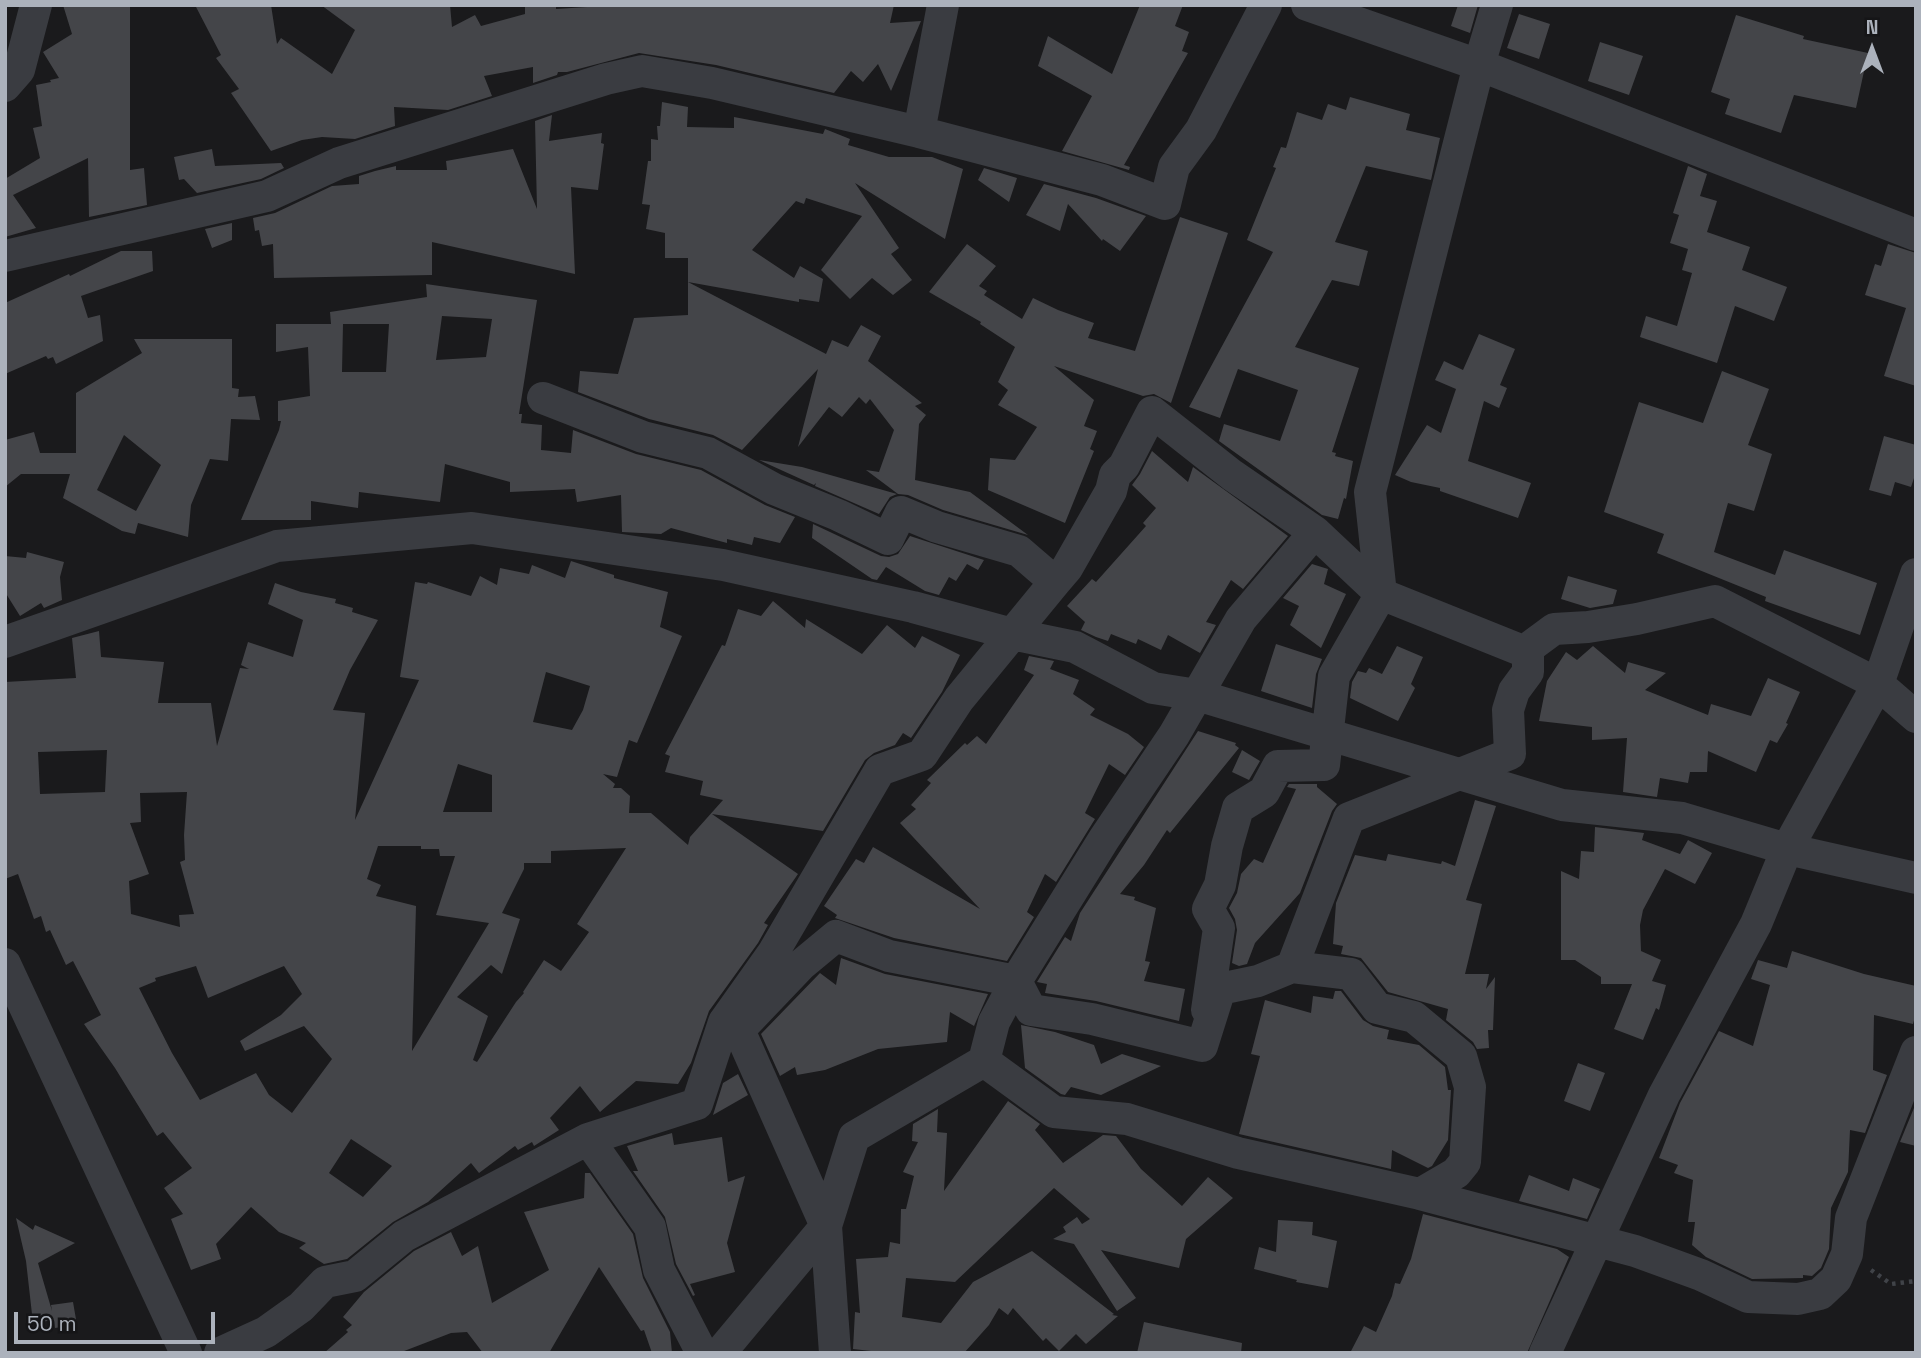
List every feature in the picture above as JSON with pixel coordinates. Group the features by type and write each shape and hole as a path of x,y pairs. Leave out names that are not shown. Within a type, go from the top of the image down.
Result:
{"street":[{"path":"5,86 19,70 36,5"},
{"path":"919,132 943,5"},
{"path":"5,256 267,196 339,163 606,79 642,71 712,83 919,132 1102,180 1165,204 1174,167 1201,130 1266,5"},
{"path":"1307,5 1479,65 1916,235"},
{"path":"1202,1046 1219,928 1208,909 1220,885 1238,808 1264,792 1278,766 1324,765 1334,676 1381,594 1370,492 1479,65 1497,5"},
{"path":"543,398 643,437 708,453 774,489 888,539 901,512 937,527 1019,551 1055,582"},
{"path":"220,1353 266,1332 302,1307 325,1282 355,1276 404,1236 588,1139 697,1104 731,1026 880,770 922,755 959,699 1067,568 1111,491 1115,475 1124,466 1152,412 1232,475 1315,532 1381,594 1528,653"},
{"path":"5,642 277,546 472,528 723,565 913,607 1012,634 1075,647 1153,688 1197,695 1562,805 1682,818 1787,849 1916,878"},
{"path":"720,1353 826,1227 854,1137 984,1061 994,1022 1016,981 1104,839 1174,735 1241,619 1315,532"},
{"path":"1545,1353 1664,1095 1756,924 1787,849 1878,684 1916,575"},
{"path":"1292,967 1349,818 1510,754 1508,710 1514,691 1528,672 1528,653 1531,646 1554,629 1637,619 1715,601 1878,684 1916,717"},
{"path":"731,1026 836,936 889,956 1016,981"},
{"path":"5,964 186,1353"},
{"path":"1202,1046 1220,989 1258,981 1292,967 1351,974 1377,1008 1414,1017 1461,1056 1471,1087 1465,1162 1456,1173 1420,1194"},
{"path":"1016,981 1031,1010 1092,1019 1202,1046"},
{"path":"731,1026 826,1227 835,1353"},
{"path":"984,1061 1054,1112 1127,1119 1238,1153 1420,1194 1597,1240 1701,1275 1748,1297 1798,1299 1820,1294 1836,1279 1847,1254 1851,1218 1916,1052"},
{"path":"588,1139 650,1227 659,1270 702,1353"}],"path":[{"path":"1847,1254 1891,1283 1916,1281"}],"building":[{"path":"63,5 130,5 130,170 144,168 147,205 89,217 88,158 13,195 36,228 5,237 5,179 40,158 33,128 42,126 36,85 59,78 43,52 72,34"},
{"path":"195,5 271,5 277,44 281,38 332,74 355,30 321,5 450,5 452,27 475,15 481,26 525,14 525,5 556,5 556,9 618,5 894,5 890,23 921,21 891,91 878,64 863,82 851,71 834,93 716,65 639,53 558,72 557,75 533,83 533,67 484,76 492,96 448,110 394,107 395,126 355,139 322,137 302,140 271,151 231,93 239,89 216,58 221,55"},
{"path":"1140,5 1183,5 1175,26 1189,32 1182,51 1188,53 1124,165 1130,167 1129,170 1062,151 1092,96 1038,66 1048,36 1112,74"},
{"path":"1458,5 1478,5 1470,33 1451,26"},
{"path":"1519,14 1550,24 1539,59 1507,48"},
{"path":"1736,15 1804,36 1803,39 1868,53 1856,108 1794,95 1781,133 1725,114 1730,99 1711,92"},
{"path":"1600,42 1643,56 1629,95 1588,81"},
{"path":"1350,97 1410,114 1406,130 1440,138 1431,180 1366,166 1335,242 1368,251 1359,286 1332,280 1295,347 1359,368 1332,452 1336,453 1335,456 1353,461 1346,499 1344,498 1338,519 1322,515 1219,441 1224,424 1280,441 1298,390 1238,369 1220,418 1189,407 1273,252 1247,240 1276,168 1273,167 1281,147 1286,148 1297,112 1322,120 1328,104 1346,110"},
{"path":"662,102 688,107 687,127 734,128 734,117 823,134 825,129 850,139 848,145 889,157 932,157 963,169 945,239 855,183 899,248 891,254 912,280 893,295 872,278 850,299 821,270 862,216 806,198 804,204 796,201 752,250 794,278 800,266 823,279 819,302 799,299 799,302 688,282 688,258 665,258 665,233 646,229 650,205 642,204 648,161 651,161 651,139 658,140 657,126 660,126"},
{"path":"552,115 549,141 602,133 601,143 604,144 598,190 571,187 575,274 432,242 432,275 274,278 273,244 262,246 253,218 275,213 332,186 359,184 359,176 375,171 396,166 396,170 447,170 446,161 513,149 537,209 535,121"},
{"path":"212,149 215,166 281,163 284,168 261,179 197,193 184,179 179,180 174,157"},
{"path":"1688,166 1707,174 1700,196 1717,201 1707,232 1750,247 1742,270 1787,287 1774,321 1735,306 1717,363 1640,337 1646,316 1677,326 1692,273 1682,270 1688,249 1670,243 1679,215 1673,213"},
{"path":"984,168 1017,178 1009,202 978,180"},
{"path":"1044,184 1096,198 1146,216 1120,251 1103,239 1102,241 1068,204 1060,231 1026,215"},
{"path":"1180,217 1228,233 1171,403 1154,394 1143,396 1054,366 1094,400 1084,426 1097,431 1090,449 1094,451 1065,523 988,490 990,458 1015,460 1037,427 998,405 1008,390 998,382 1015,347 980,324 981,322 929,292 967,244 996,266 979,286 987,291 984,295 1022,319 1033,298 1094,323 1088,338 1135,351"},
{"path":"232,223 232,240 212,248 205,229"},
{"path":"1888,244 1916,253 1916,386 1884,376 1906,308 1865,295 1875,264 1881,266"},
{"path":"121,251 152,251 153,271 81,296 88,318 100,315 103,341 56,364 53,357 48,359 46,356 5,374 5,303"},
{"path":"688,282 826,354 832,340 848,347 861,325 881,336 868,361 922,403 915,406 926,415 919,424 915,480 970,492 1028,535 898,494 866,470 879,472 894,430 870,399 866,404 859,397 842,417 829,407 798,447 818,369 742,450 713,435 649,419 578,392 580,371 618,374 634,318 688,315"},
{"path":"426,284 537,300 519,414 522,414 521,423 542,425 541,450 571,453 573,430 636,454 701,470 765,505 795,517 780,543 754,537 752,545 727,539 727,543 671,528 661,534 622,532 621,495 577,502 575,489 510,492 510,482 445,464 440,502 359,492 358,508 311,501 311,520 241,520 279,430 281,421 278,421 278,401 310,396 308,347 276,352 276,324 331,324 330,312 427,297","holes":["442,316 492,319 486,357 436,360","343,324 389,324 386,372 342,372"]},
{"path":"1479,334 1515,349 1500,385 1507,388 1499,408 1484,401 1468,461 1531,483 1518,518 1440,491 1440,488 1411,482 1395,475 1427,425 1441,433 1456,389 1435,380 1444,361 1463,370"},
{"path":"134,339 232,339 232,388 239,389 238,397 255,396 260,420 231,419 228,461 210,459 191,505 188,537 138,523 135,534 122,531 63,498 70,474 21,474 5,487 5,440 34,432 40,453 76,453 76,393 142,353","holes":["124,435 161,465 136,511 97,490"]},
{"path":"1722,371 1769,389 1748,445 1772,454 1754,511 1728,503 1714,552 1775,575 1784,550 1877,583 1860,635 1765,601 1766,597 1657,553 1664,534 1604,512 1639,402 1703,423"},
{"path":"1884,436 1916,445 1916,472 1911,487 1895,482 1891,496 1869,490"},
{"path":"1152,451 1188,482 1193,467 1288,536 1243,589 1231,580 1206,622 1216,625 1200,653 1168,635 1161,650 1138,639 1136,644 1111,634 1108,641 1096,637 1081,630 1085,622 1067,606 1092,579 1096,582 1146,526 1143,523 1156,508 1132,485"},
{"path":"759,460 802,467 897,494 890,497 879,514 815,486 816,483 814,485"},
{"path":"813,524 881,556 898,554 910,536 984,560 978,570 967,564 956,581 949,577 939,595 925,591 886,567 877,580 872,579 812,538"},
{"path":"27,552 64,562 60,577 62,600 44,608 41,603 20,616 5,592 5,556 26,558"},
{"path":"571,561 614,575 614,578 668,592 660,627 682,636 637,743 629,740 617,777 603,774 615,784 613,788 621,788 630,796 629,813 651,813 688,845 690,837 723,800 700,795 703,781 665,772 670,756 665,754 722,645 725,646 738,609 761,616 773,601 805,628 806,619 862,654 887,625 915,648 922,636 960,655 942,692 911,738 903,733 895,745 874,753 865,760 823,831 712,814 798,874 764,923 768,925 758,943 709,1011 691,1063 678,1084 636,1081 600,1112 580,1086 550,1118 559,1130 534,1146 532,1142 518,1150 515,1146 479,1173 471,1163 428,1202 393,1222 347,1259 324,1264 299,1248 306,1243 279,1232 251,1207 216,1244 221,1259 191,1270 171,1219 183,1214 164,1188 192,1168 163,1132 157,1136 84,1024 101,1015 73,961 66,965 50,930 46,932 41,916 34,919 18,874 5,879 5,682 76,678 72,638 99,631 101,657 164,662 158,703 211,703 217,746 240,668 249,669 241,665 248,642 293,657 303,620 268,604 275,583 301,592 336,599 335,603 353,608 352,612 378,620 350,670 333,710 365,713 355,820 419,680 400,677 415,582 428,582 471,596 480,576 497,585 500,568 529,574 532,565 565,578","holes":["546,672 590,686 583,710 572,730 533,722","107,750 105,792 40,794 38,752","458,764 492,775 492,812 443,812","187,792 185,860 180,862 194,914 179,915 180,927 131,914 129,881 149,874 130,823 141,822 140,793","378,846 421,846 421,849 439,849 440,856 455,856 436,915 489,923 412,1051 416,906 376,896 381,885 367,879","626,848 577,924 589,932 561,971 544,960 477,1062 473,1060 488,1016 457,997 491,965 502,974 520,919 502,913 524,869 524,863 551,863 551,851","196,966 208,998 284,966 302,994 281,1015 240,1041 245,1051 304,1026 332,1059 292,1113 269,1095 256,1073 200,1100 172,1053 139,988 156,981 155,978","351,1139 392,1166 363,1197 329,1173"]},
{"path":"1312,564 1328,569 1324,584 1346,594 1321,648 1290,625 1299,606 1283,598"},
{"path":"1568,576 1617,590 1613,604 1590,608 1561,599"},
{"path":"1276,644 1322,659 1316,674 1312,708 1261,691"},
{"path":"1397,646 1423,657 1411,684 1415,688 1398,721 1350,698 1352,682 1358,671 1366,673 1369,668 1382,674"},
{"path":"1593,646 1625,673 1628,662 1666,673 1645,690 1708,715 1711,704 1751,716 1768,678 1800,692 1786,723 1788,724 1777,743 1770,740 1756,772 1708,751 1707,772 1690,772 1688,783 1660,778 1657,797 1623,792 1627,738 1592,740 1592,727 1539,721 1547,681 1566,652 1577,660"},
{"path":"1029,656 1054,661 1050,669 1079,680 1073,694 1095,709 1090,715 1128,734 1144,747 1125,775 1109,764 1085,813 1095,819 1056,882 1045,874 1027,912 1034,917 1007,961 894,938 835,918 837,915 824,906 856,859 864,863 873,847 980,909 900,823 916,809 911,805 931,783 927,780 965,743 967,745 977,736 986,744 1034,675 1024,670"},
{"path":"1198,731 1236,743 1239,748 1170,833 1167,830 1144,865 1120,894 1135,897 1134,900 1156,908 1145,961 1150,962 1144,981 1185,989 1179,1021 1096,1001 1045,993 1047,984 1037,982 1065,937 1071,941 1080,913"},
{"path":"1242,750 1260,761 1249,780 1232,772"},
{"path":"1289,784 1317,784 1317,787 1337,804 1300,893 1255,943 1247,964 1239,966 1232,963 1237,930 1229,908 1237,893 1241,874 1254,859 1263,863 1296,789 1287,787"},
{"path":"1475,800 1496,806 1466,900 1482,904 1465,974 1489,974 1486,989 1495,977 1493,1030 1488,1030 1489,1048 1477,1049 1473,1042 1446,1020 1448,1009 1388,992 1361,958 1341,954 1343,946 1333,944 1336,903 1355,855 1386,861 1388,854 1441,864 1442,861 1455,866"},
{"path":"1595,827 1644,833 1642,840 1680,854 1688,840 1712,853 1695,884 1665,869 1643,910 1640,925 1641,951 1661,960 1652,981 1666,985 1659,1010 1656,1008 1643,1040 1614,1029 1632,984 1601,984 1601,977 1575,960 1561,960 1561,871 1579,879 1581,851 1594,852"},
{"path":"1792,951 1864,974 1916,986 1916,1013 1913,1024 1874,1015 1873,1070 1887,1075 1865,1133 1850,1130 1848,1172 1831,1208 1829,1249 1821,1268 1812,1276 1803,1275 1803,1278 1752,1279 1706,1257 1692,1245 1695,1222 1688,1222 1693,1180 1674,1173 1678,1165 1659,1158 1680,1103 1719,1031 1753,1046 1770,985 1751,979 1758,960 1787,968"},
{"path":"841,958 885,974 988,994 974,1026 950,1012 947,1042 878,1049 825,1070 797,1075 795,1067 780,1076 761,1034 820,973 836,985"},
{"path":"1335,991 1341,991 1363,1020 1389,1030 1387,1039 1419,1045 1445,1067 1448,1090 1451,1090 1448,1140 1432,1166 1428,1168 1392,1150 1391,1169 1239,1134 1260,1056 1251,1054 1265,1000 1311,1013 1313,996 1333,999"},
{"path":"1021,1025 1055,1032 1094,1045 1101,1064 1122,1054 1161,1066 1101,1095 1071,1087 1065,1095 1061,1094 1025,1068"},
{"path":"1578,1063 1605,1073 1590,1111 1564,1101"},
{"path":"738,1074 748,1095 713,1115 723,1083"},
{"path":"1008,1101 1040,1124 1035,1130 1063,1163 1103,1135 1116,1136 1141,1169 1182,1206 1208,1177 1233,1198 1186,1239 1179,1268 1101,1250 1136,1298 1117,1311 1074,1244 1053,1239 1066,1232 1063,1227 1077,1217 1082,1224 1090,1219 1054,1188 955,1282 906,1278 902,1317 941,1323 973,1282 1032,1251 1114,1314 1112,1315 1118,1316 1086,1344 1076,1334 1059,1351 1046,1338 1043,1341 1013,1308 1008,1315 999,1308 989,1325 964,1353 889,1353 853,1349 855,1312 860,1313 856,1259 888,1257 890,1242 900,1244 901,1209 906,1209 914,1176 903,1172 918,1142 912,1141 913,1124 938,1109 937,1132 947,1133 944,1191"},
{"path":"1916,1103 1916,1146 1900,1142"},
{"path":"672,1133 674,1145 722,1137 728,1182 745,1176 727,1243 735,1272 690,1284 695,1295 693,1296 676,1264 665,1217 633,1171 638,1171 627,1146"},
{"path":"585,1173 590,1173 633,1234 643,1278 670,1332 672,1353 652,1353 644,1330 641,1331 599,1267 549,1353 483,1353 467,1332 451,1333 399,1353 324,1353 348,1332 346,1330 352,1325 343,1317 364,1292 414,1251 451,1232 462,1256 478,1246 492,1303 549,1270 524,1212 584,1198"},
{"path":"1529,1175 1569,1191 1573,1178 1600,1189 1587,1219 1519,1201"},
{"path":"1423,1214 1557,1249 1569,1257 1527,1353 1350,1353 1364,1326 1376,1332 1395,1283 1400,1284 1411,1259"},
{"path":"16,1218 33,1230 35,1225 75,1243 38,1263 52,1311 51,1305 73,1302 77,1325 55,1328 54,1320 33,1323 26,1261"},
{"path":"1278,1220 1313,1222 1312,1235 1337,1241 1328,1288 1296,1282 1297,1280 1254,1269 1259,1247 1276,1252"},
{"path":"1144,1322 1242,1343 1241,1353 1137,1353"}]}
